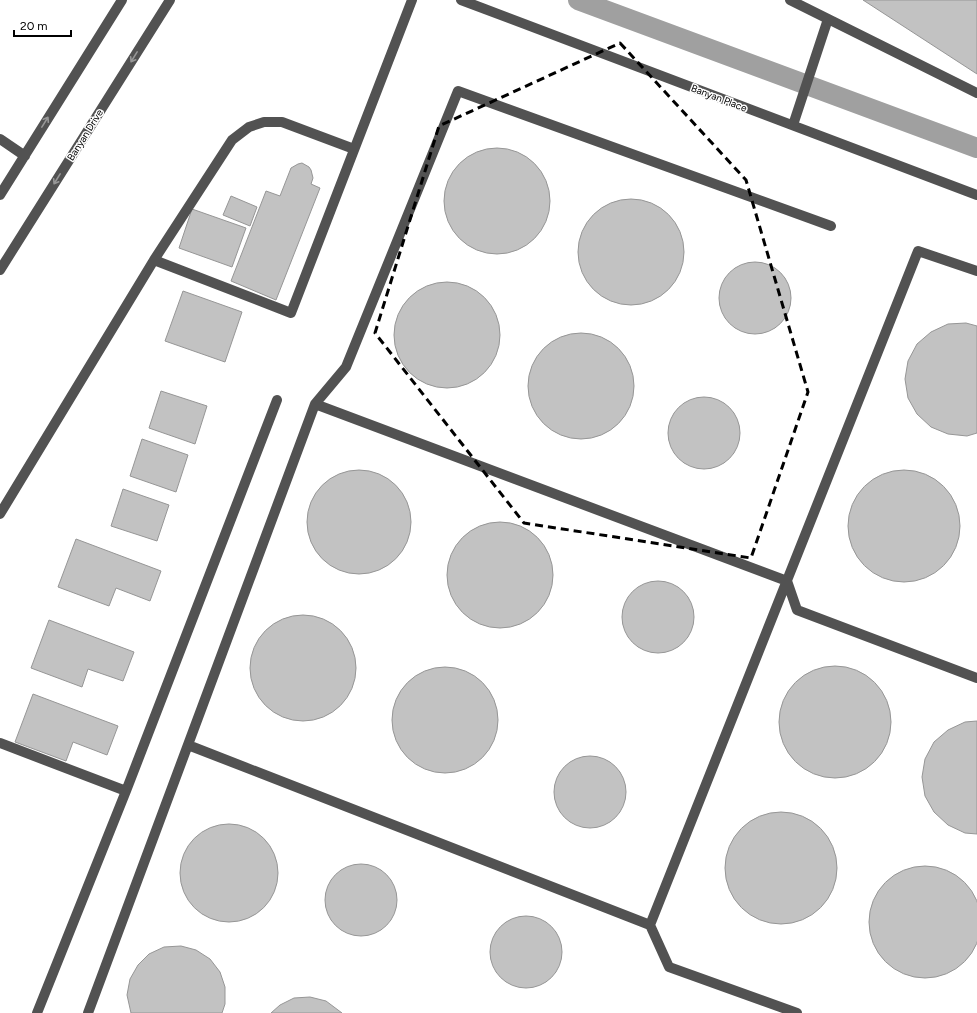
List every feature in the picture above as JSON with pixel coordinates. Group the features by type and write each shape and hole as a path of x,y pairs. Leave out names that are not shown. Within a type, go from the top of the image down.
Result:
{"street":[{"path":"0,194 122,0"},
{"name":"Banyan Drive","path":"0,270 170,0"},
{"path":"154,260 291,313 412,0"},
{"name":"Banyan Place","path":"461,0 977,195"},
{"path":"790,0 977,93"},
{"path":"793,125 828,19"},
{"path":"88,1013 315,404 346,367 458,91 831,226"},
{"path":"0,514 154,260 232,140 249,127 264,122 282,122 354,149"},
{"path":"0,139 25,156"},
{"path":"650,924 918,250 977,271"},
{"path":"37,1013 126,791 277,400"},
{"path":"315,404 787,581"},
{"path":"787,581 797,610 977,678"},
{"path":"0,743 126,791"},
{"path":"188,745 650,924 669,967 779,1010 797,1013"}],"highlighted area":[{"path":"620,43 746,180 808,392 751,558 524,523 375,333 439,126"}],"building":[{"path":"863,0 977,0 977,74"},
{"path":"497,148 517,152 534,164 546,181 550,201 546,221 534,238 517,250 497,254 477,250 460,238 448,221 444,201 448,181 460,164 477,152"},
{"path":"302,163 311,170 313,178 311,184 320,188 276,300 231,281 266,191 280,196 291,168"},
{"path":"231,196 257,207 250,226 223,215"},
{"path":"631,199 651,203 668,215 680,232 684,252 680,272 668,289 651,301 631,305 611,301 594,289 582,272 578,252 582,232 594,215 611,203"},
{"path":"192,209 246,228 232,267 179,248"},
{"path":"748,262 762,262 769,264 781,272 789,284 791,298 789,312 781,324 769,332 762,334 748,334 741,332 729,324 721,312 719,305 719,291 721,284 729,272 741,264"},
{"path":"447,282 467,286 484,298 496,315 500,335 496,355 484,372 467,384 447,388 427,384 410,372 398,355 394,335 398,315 410,298 427,286"},
{"path":"183,291 242,312 225,362 165,341"},
{"path":"966,323 977,326 977,433 967,436 948,434 931,427 917,414 908,398 905,379 908,361 917,344 931,332 948,324"},
{"path":"581,333 601,337 618,349 630,366 634,386 630,406 618,423 601,435 581,439 561,435 544,423 532,406 528,386 532,366 544,349 561,337"},
{"path":"161,391 207,406 195,444 149,428"},
{"path":"697,397 711,397 718,399 730,407 738,419 740,433 738,447 730,459 718,467 711,469 697,469 690,467 678,459 670,447 668,440 668,426 670,419 678,407 690,399"},
{"path":"142,439 188,455 176,492 130,476"},
{"path":"359,470 379,474 388,478 396,485 403,493 407,502 411,522 407,542 403,551 396,559 388,566 379,570 359,574 339,570 330,566 322,559 315,551 311,542 307,522 311,502 315,493 322,485 330,478 339,474"},
{"path":"904,470 925,474 944,486 956,505 960,526 956,547 944,566 925,578 904,582 883,578 864,566 852,547 848,526 852,505 864,486 883,474"},
{"path":"123,489 169,505 157,541 111,526"},
{"path":"500,522 520,526 537,538 549,555 553,575 549,595 537,612 520,624 500,628 480,624 463,612 451,595 447,575 451,555 463,538 480,526"},
{"path":"76,539 161,571 150,601 116,588 109,606 58,587"},
{"path":"651,581 665,581 672,583 684,591 692,603 694,617 692,631 684,643 672,651 665,653 651,653 644,651 632,643 624,631 622,624 622,610 624,603 632,591 644,583"},
{"path":"303,615 323,619 340,631 352,648 356,668 352,688 340,705 323,717 303,721 283,717 266,705 254,688 250,668 254,648 266,631 283,619"},
{"path":"49,620 134,652 123,681 88,669 82,687 31,668"},
{"path":"835,666 856,670 875,682 887,701 891,722 887,743 875,762 856,774 835,778 814,774 795,762 783,743 779,722 783,701 795,682 814,670"},
{"path":"445,667 465,671 482,683 494,700 498,720 494,740 482,757 465,769 445,773 425,769 408,757 396,740 392,720 396,700 408,683 425,671"},
{"path":"33,694 118,726 107,755 73,742 66,761 15,742"},
{"path":"977,721 977,834 965,833 948,825 934,812 925,796 922,777 925,759 934,742 948,730 965,722"},
{"path":"583,756 597,756 604,758 616,766 624,778 626,792 624,806 616,818 604,826 597,828 583,828 576,826 564,818 556,806 554,799 554,785 556,778 564,766 576,758"},
{"path":"781,812 802,816 821,828 833,847 837,868 833,889 821,908 802,920 781,924 760,920 741,908 729,889 725,868 729,847 741,828 760,816"},
{"path":"229,824 248,828 264,838 274,854 278,873 274,892 264,908 248,918 229,922 210,918 194,908 184,892 180,873 184,854 194,838 210,828"},
{"path":"354,864 368,864 375,866 387,874 395,886 397,900 395,914 387,926 375,934 368,936 354,936 347,934 335,926 327,914 325,907 325,893 327,886 335,874 347,866"},
{"path":"925,866 946,870 964,883 977,901 981,922 977,943 964,961 946,974 925,978 904,974 886,961 873,943 869,922 873,901 886,883 904,870"},
{"path":"519,916 533,916 540,918 552,926 560,938 562,952 560,966 552,978 540,986 533,988 519,988 512,986 500,978 492,966 490,959 490,945 492,938 500,926 512,918"},
{"path":"181,946 196,950 210,959 220,972 225,987 225,1004 222,1013 131,1013 127,995 130,979 138,965 149,954 164,947"},
{"path":"310,997 326,1001 342,1013 271,1013 280,1005 294,998"}],"waterway":[{"path":"578,0 977,148"}]}
